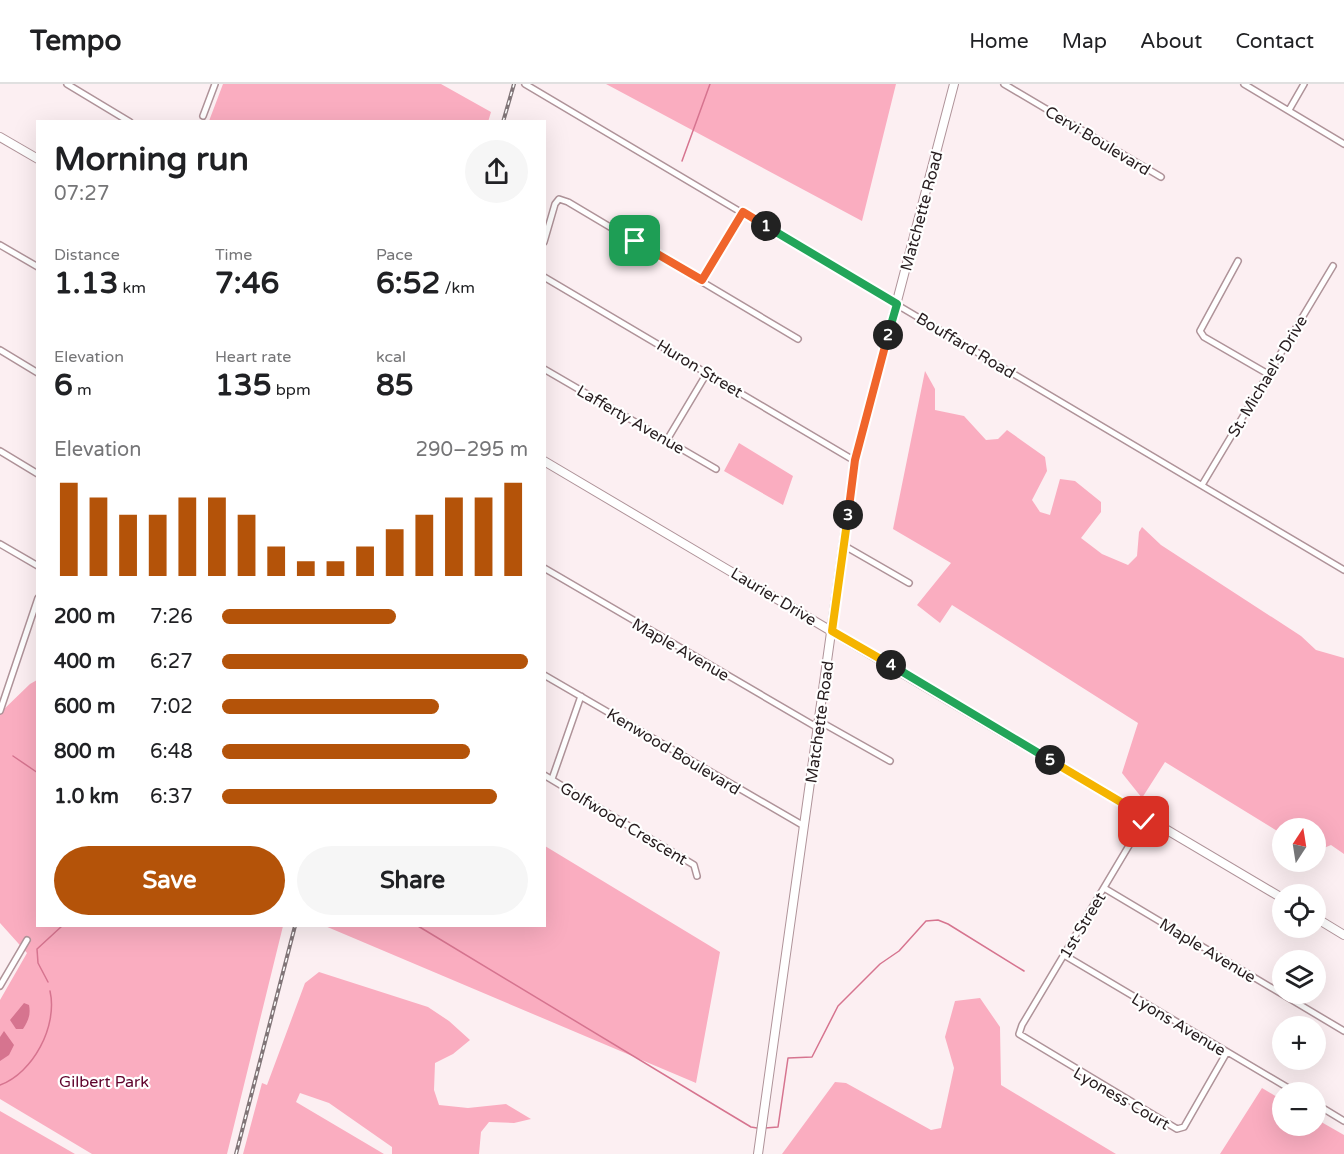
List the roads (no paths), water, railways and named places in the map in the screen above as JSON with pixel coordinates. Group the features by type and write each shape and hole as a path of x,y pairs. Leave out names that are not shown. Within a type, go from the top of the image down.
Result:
{"street":[{"path":"67,84 127,120"},
{"path":"203,116 215,84"},
{"name":"Bouffard Road","path":"525,84 1344,570"},
{"name":"Matchette Road","path":"758,1154 855,460 954,84"},
{"name":"Cervi Boulevard","path":"1004,84 1161,177"},
{"path":"1244,84 1344,144"},
{"path":"1289,110 1304,84"},
{"path":"0,137 36,158"},
{"path":"546,235 555,204 559,200 702,280 798,339"},
{"path":"702,280 743,212"},
{"path":"0,245 36,266"},
{"path":"1239,261 1200,331 1204,337 1268,374"},
{"name":"St. Michael's Drive","path":"1202,485 1333,267"},
{"name":"Huron Street","path":"546,278 855,460"},
{"path":"0,350 36,372"},
{"name":"Lafferty Avenue","path":"546,370 716,469"},
{"path":"667,440 707,373"},
{"path":"0,451 36,473"},
{"name":"Laurier Drive","path":"546,462 1272,892"},
{"path":"0,544 36,565"},
{"path":"843,545 909,583"},
{"name":"Maple Avenue","path":"546,569 818,725 890,761"},
{"path":"0,711 36,604"},
{"name":"Kenwood Boulevard","path":"546,676 804,826"},
{"path":"552,779 581,696"},
{"name":"Golfwood Crescent","path":"546,776 694,865 697,876"},
{"name":"1st Street","path":"1019,1034 1146,817"},
{"name":"Maple Avenue","path":"1104,888 1344,1031"},
{"path":"1326,924 1344,935"},
{"path":"0,986 27,940"},
{"name":"Lyons Avenue","path":"1064,955 1278,1082"},
{"path":"0,968 8,973"},
{"name":"Lyoness Court","path":"1019,1034 1177,1130 1184,1127 1227,1052"},
{"path":"1326,1110 1344,1121"}],"waterway":[{"path":"682,161 710,84"},
{"path":"13,756 36,772"},
{"path":"765,1128 778,1127 788,1058 812,1057 838,1006 880,964 899,951 926,921 938,920 948,924 1024,971"},
{"path":"48,982 38,963 37,949 61,927"},
{"path":"420,927 751,1127 757,1128"},
{"path":"0,1085 23,1070 40,1047 50,1019 52,1005 50,991"}],"railway":[{"path":"504,120 514,84"},
{"path":"236,1154 295,927"}],"park label":[{"name":"Gilbert Park","path":"104,1081"}]}
